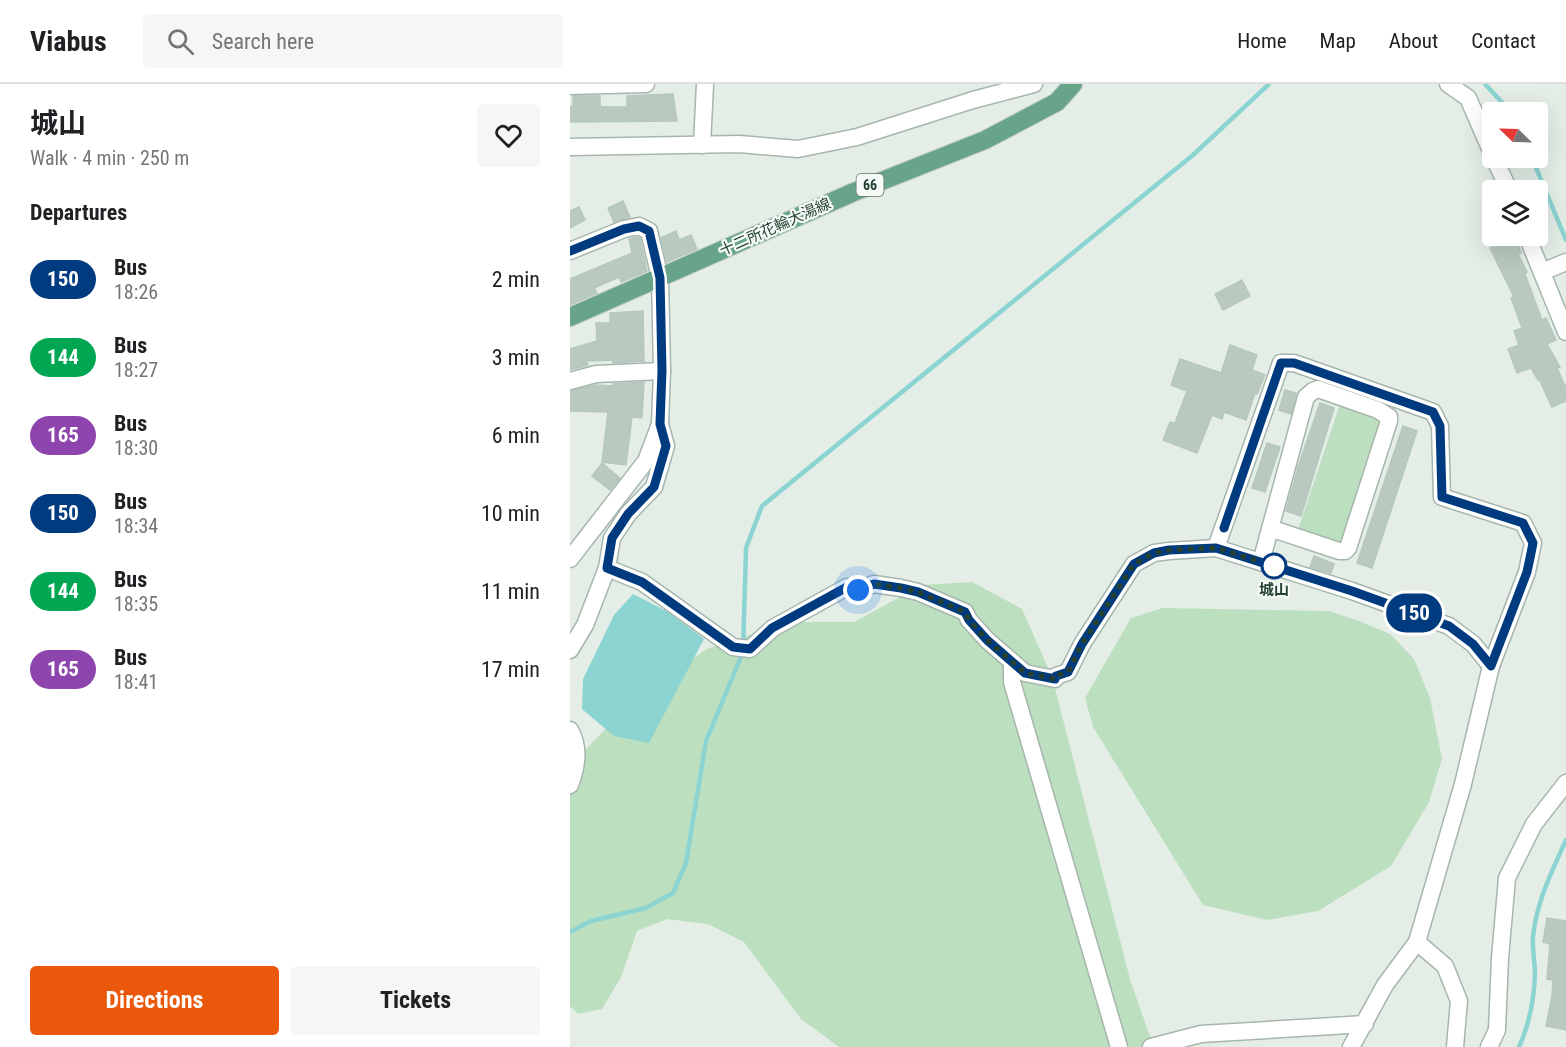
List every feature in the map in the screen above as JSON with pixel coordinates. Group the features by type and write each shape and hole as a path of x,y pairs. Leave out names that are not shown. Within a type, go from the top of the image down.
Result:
{"main road":[{"name":"十二所花輪大湯線","path":"570,317 854,192 985,140 1057,102 1073,84"}],"street":[{"path":"570,86 646,84"},
{"path":"702,145 705,84"},
{"path":"570,147 739,144 798,149 857,136 973,100 1034,84"},
{"path":"1448,84 1468,98 1482,130"},
{"path":"570,251 624,229 639,226 649,231 660,278 662,371 660,424 666,446 654,487 628,514 612,538 607,568 585,624 570,650"},
{"path":"1531,246 1566,332"},
{"path":"1542,272 1562,263"},
{"path":"1216,548 1281,363 1294,363 1433,412 1440,426 1442,497 1523,523 1533,543 1527,572 1491,666 1463,784 1417,942 1385,985 1352,1047"},
{"path":"570,381 596,375 662,371"},
{"path":"1261,562 1270,528 1306,397 1318,389 1378,410 1389,417 1345,551 1270,528"},
{"path":"570,559 646,461 660,424"},
{"path":"607,568 642,582 733,647 750,649 772,628 847,587 858,590 874,584 918,592 965,612 987,640 1025,673 1055,679 1056,676 1068,672 1082,644 1134,564 1154,553 1216,548 1352,591 1449,626 1473,644 1491,666"},
{"path":"1012,662 1012,682 1119,1047"},
{"path":"570,730 577,742 576,770 570,785"},
{"path":"1489,1047 1497,1030 1507,878 1534,824 1566,783"},
{"path":"1417,942 1445,966 1459,1001 1455,1047"},
{"path":"1151,1047 1201,1034 1365,1024"}],"green space":[{"path":"1341,401 1382,415 1345,544 1298,530"},
{"path":"972,582 1022,609 1052,677 1131,983 1154,1047 839,1047 801,1019 744,942 708,924 667,919 637,931 621,977 602,1009 578,1014 570,1006 570,766 639,694 707,649 789,622 854,622 922,585"},
{"path":"1163,608 1329,611 1390,634 1414,659 1430,698 1442,759 1429,802 1391,866 1318,911 1267,920 1203,905 1093,727 1085,698 1131,618"}],"water":[{"path":"633,594 668,612 704,639 649,743 614,736 582,709 583,679 614,615"}],"building":[{"path":"673,94 677,121 570,122 573,96 600,96 600,106 627,107 627,96"},
{"path":"623,201 630,217 614,222 608,208"},
{"path":"579,207 585,220 570,228 570,211"},
{"path":"676,231 679,240 691,235 697,249 667,262 661,238"},
{"path":"638,237 647,271 621,282 619,277 594,288 597,293 570,305 570,279 632,253 629,239"},
{"path":"1519,246 1521,253 1518,254 1527,272 1525,274 1542,320 1546,318 1556,340 1547,344 1560,367 1557,368 1566,388 1566,401 1552,407 1539,379 1531,368 1517,373 1508,349 1519,345 1514,331 1522,328 1511,298 1514,297 1490,248"},
{"path":"1242,280 1250,296 1223,310 1215,294"},
{"path":"643,311 644,361 613,363 613,360 586,361 588,365 570,370 570,349 597,341 596,323 610,323 610,313"},
{"path":"1230,345 1257,355 1252,370 1265,375 1257,394 1255,393 1246,420 1224,412 1222,419 1212,415 1197,453 1163,440 1170,422 1175,423 1187,391 1171,385 1180,359 1221,373"},
{"path":"644,382 642,418 632,417 626,465 602,462 608,412 570,411 570,391 596,385 613,386 613,384"},
{"path":"1285,390 1296,393 1291,414 1279,410"},
{"path":"1320,403 1334,408 1301,516 1286,511"},
{"path":"1403,426 1417,431 1372,568 1357,563"},
{"path":"1267,443 1280,447 1265,492 1252,488"},
{"path":"602,463 620,478 610,490 592,476"},
{"path":"1314,556 1334,564 1331,573 1310,567"},
{"path":"1547,918 1566,921 1566,1030 1546,1026 1553,980 1547,979 1550,944 1543,942"}],"waterway":[{"path":"570,932 591,921 646,908 673,893 686,863 706,741 743,652 746,548 762,506 1193,155 1269,84"},
{"path":"1485,84 1502,102"},
{"path":"1536,168 1566,240"},
{"path":"1519,1047 1528,1021 1533,993 1535,974 1533,937 1537,912 1545,887 1566,840"}],"bus line":[{"name":"150","path":"570,251 624,229 639,226 649,231 660,278 662,323 660,424 666,446 654,487 628,514 612,538 607,568 642,582 733,647 750,649 772,628 847,587 858,590 874,584 918,592 965,612 987,640 1025,673 1055,679 1056,676 1068,672 1105,606 1134,564 1154,553 1169,550 1216,548 1352,591 1449,626 1473,644 1491,666 1527,572 1533,543 1523,523 1442,497 1440,426 1433,412 1294,363 1281,363 1224,528"}],"place":[{"name":"城山","path":"1274,566"}],"route":[{"path":"858,590 874,584 901,588 918,592 965,612 987,640 1025,673 1055,679 1056,676 1068,672 1105,606 1134,564 1154,553 1216,548 1284,569 1274,566"}]}
